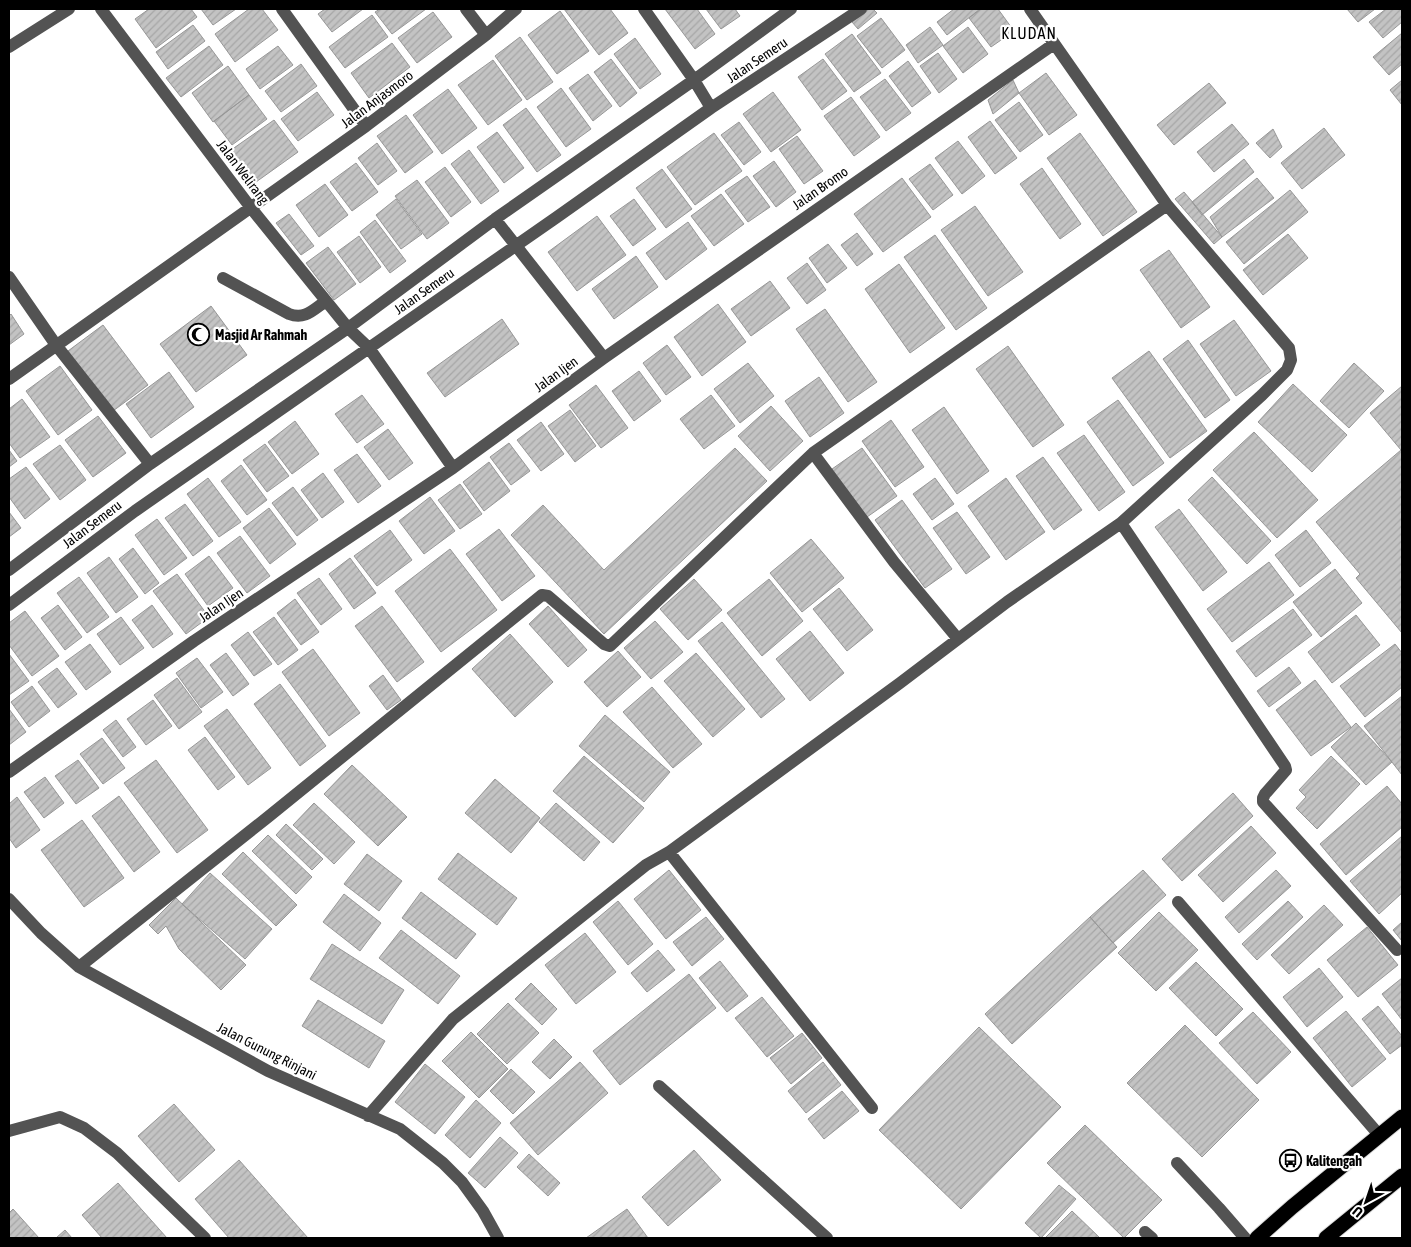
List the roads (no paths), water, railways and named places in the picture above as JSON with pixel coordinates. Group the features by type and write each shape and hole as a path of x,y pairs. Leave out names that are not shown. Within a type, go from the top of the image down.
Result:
{"highway":[{"path":"1257,1238 1402,1117"},
{"path":"1326,1238 1402,1176"}],"street":[{"path":"9,47 69,9"},
{"name":"Jalan Welirang","path":"101,9 251,208 348,328 369,348"},
{"path":"282,9 366,126"},
{"path":"466,9 486,35"},
{"name":"Jalan Anjasmoro","path":"9,379 366,126 486,35 516,9"},
{"path":"644,9 694,80 711,108"},
{"name":"Jalan Semeru","path":"9,570 150,464 348,328 495,219 694,80 791,9"},
{"name":"Jalan Semeru","path":"9,606 135,511 711,108 861,9"},
{"path":"368,1116 453,1019 646,866 669,852 1007,602 1121,524 1287,370 1291,360 1289,348 1167,206 1030,9"},
{"name":"Jalan Bromo","path":"604,358 1054,44"},
{"path":"79,967 542,595 548,596 604,644 610,646 813,453 1167,206"},
{"path":"495,219 604,358"},
{"path":"9,277 56,345 150,464"},
{"path":"223,278 296,317 304,316 326,301"},
{"path":"369,348 454,468"},
{"name":"Jalan Ijen","path":"9,772 202,635 454,468 604,358"},
{"path":"813,453 894,562 958,639"},
{"path":"1121,524 1285,766 1286,770 1265,794 1263,802 1397,950"},
{"path":"669,852 872,1108"},
{"name":"Jalan Gunung Rinjani","path":"9,899 41,933 79,967 268,1071 400,1129 443,1163 462,1182 483,1211 498,1238"},
{"path":"1178,902 1380,1136"},
{"path":"659,1086 827,1238"},
{"path":"9,1131 60,1117 84,1128 117,1152 205,1238"},
{"path":"1177,1162 1245,1238"}],"place":[{"name":"Masjid Ar Rahmah","path":"199,335"},
{"name":"Kalitengah","path":"1290,1161"}],"district":[{"name":"KLUDAN","path":"1029,33"}]}
